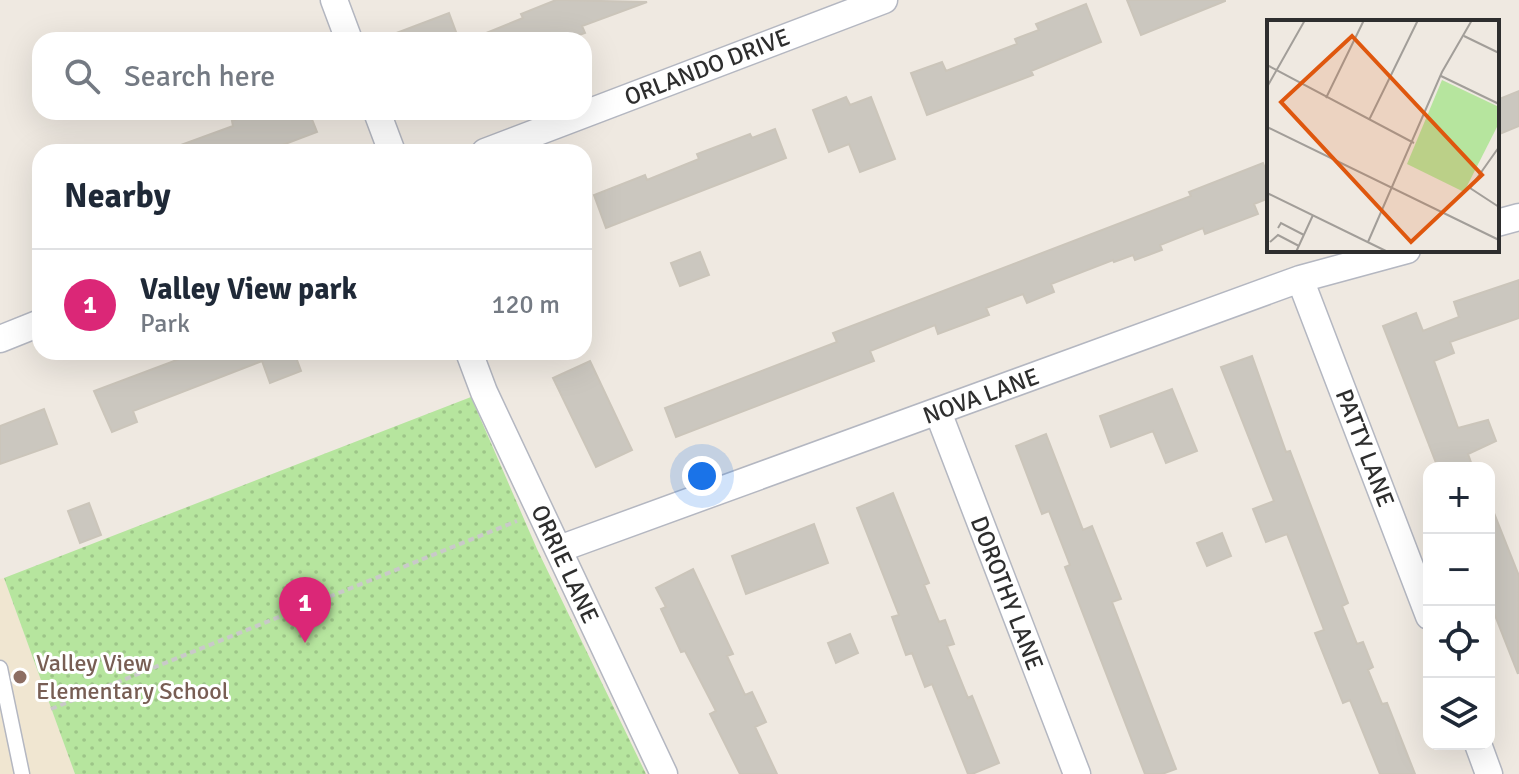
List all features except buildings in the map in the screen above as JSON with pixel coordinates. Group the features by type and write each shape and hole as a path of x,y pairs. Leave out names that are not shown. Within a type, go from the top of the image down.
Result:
{"street":[{"path":"334,0 346,32"},
{"name":"ORLANDO DRIVE","path":"592,111 884,0"},
{"path":"380,120 389,144"},
{"name":"ORLANDO DRIVE","path":"506,144 569,120"},
{"path":"1499,222 1519,217"},
{"name":"NOVA LANE","path":"559,549 1300,279 1400,252"},
{"name":"PATTY LANE","path":"1300,279 1425,606"},
{"path":"0,339 32,326"},
{"name":"ORRIE LANE","path":"472,360 484,392 664,774"},
{"name":"DOROTHY LANE","path":"938,412 1077,774"},
{"path":"1480,750 1489,774"}],"lane":[{"path":"0,668 22,774"}],"path":[{"path":"51,709 541,511"}],"shaded area":[{"name":"Valley View Elementary School","path":"4,578 75,774 0,774 0,579"}],"green space":[{"path":"471,397 537,549 646,774 75,774 4,578"}],"place":[{"name":"Valley View park","path":"305,643"},
{"name":"Valley View Elementary School","path":"20,677"}]}
